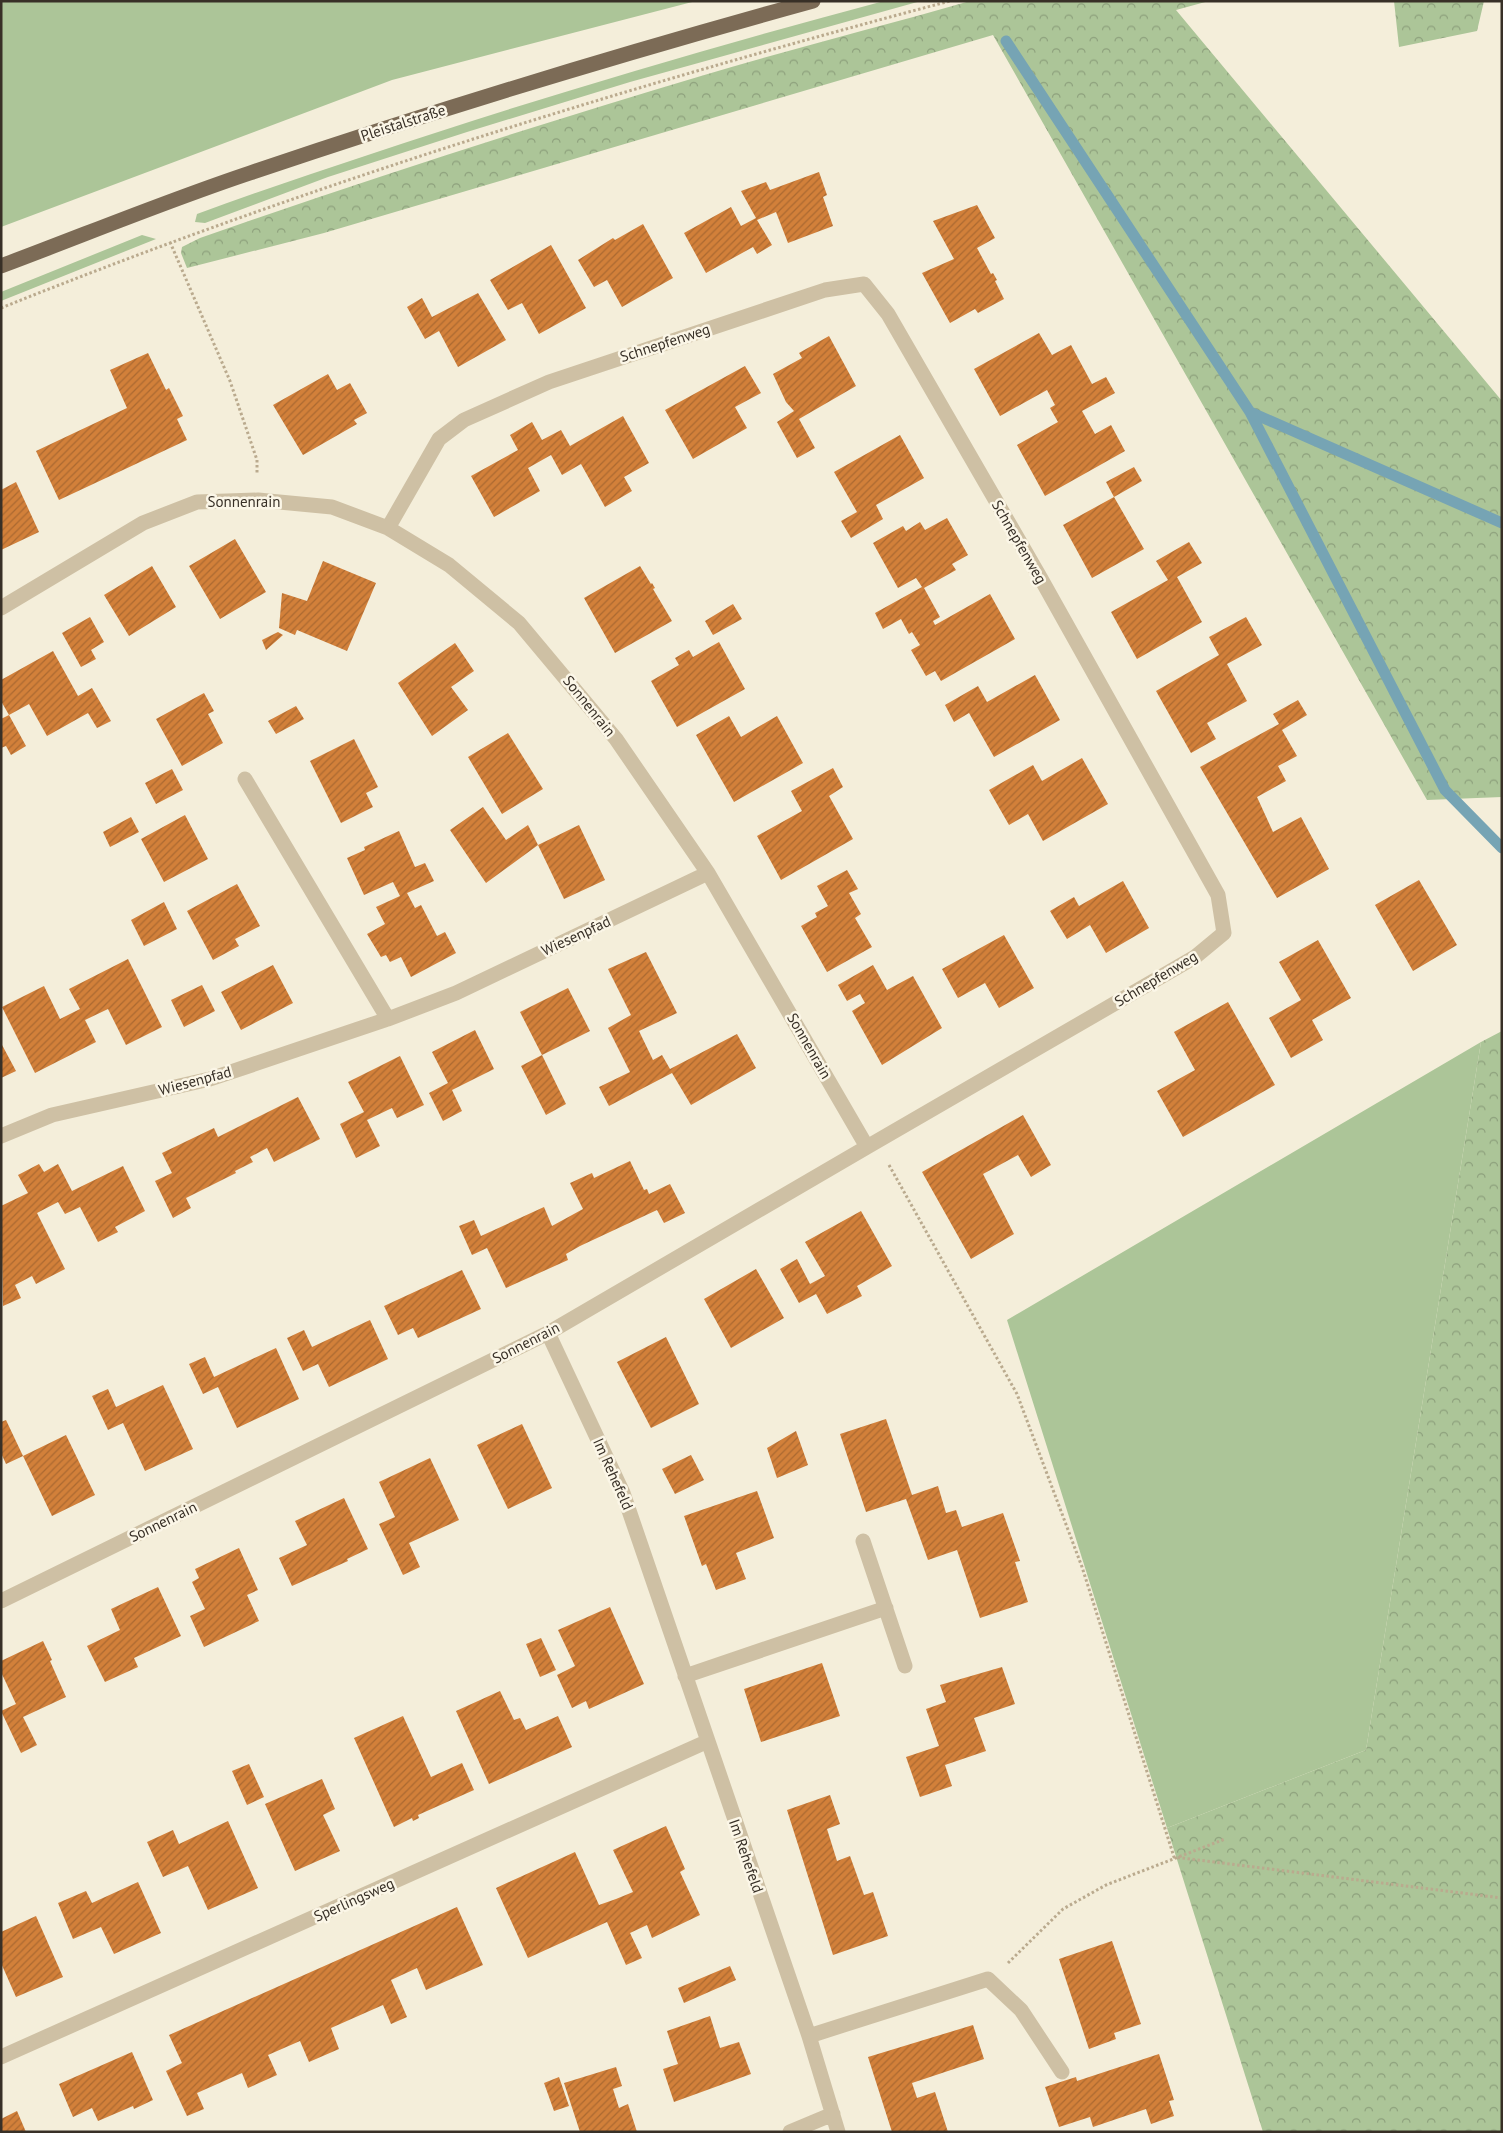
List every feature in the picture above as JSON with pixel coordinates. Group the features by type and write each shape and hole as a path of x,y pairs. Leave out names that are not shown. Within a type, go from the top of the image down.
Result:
{"main road":[{"name":"Pleistalstraße","path":"1,266 258,170 576,68 812,1"}],"street":[{"name":"Schnepfenweg","path":"388,528 439,438 464,420 549,382 825,290 864,284 888,314 1218,895 1224,933 1196,958 872,1144"},
{"name":"Sonnenrain","path":"1,608 143,523 197,502 258,500 332,506 388,528 449,565 519,623 616,738 708,873 872,1144 548,1333 1,1601"},
{"path":"245,779 388,1019"},
{"name":"Wiesenpfad","path":"1,1136 52,1115 210,1079 388,1019 456,993 708,873"},
{"name":"Im Rehefeld","path":"548,1333 623,1493 706,1742 809,2036 838,2132"},
{"path":"863,1541 905,1666"},
{"path":"685,1676 886,1608"},
{"name":"Sperlingsweg","path":"1,2057 706,1742"},
{"path":"809,2036 988,1979 1021,2010 1062,2072"},
{"path":"790,2132 833,2114"}],"path":[{"path":"1,308 170,242 464,140 816,36 950,1"},
{"path":"170,242 230,381 257,460 258,500"},
{"path":"872,1144 1017,1394 1082,1567 1174,1857"},
{"path":"988,1979 1018,1956 1063,1909 1106,1885 1174,1857 1225,1839"},
{"path":"1174,1857 1502,1898"}],"green space":[{"path":"1,1 696,1 392,80 1,227"},
{"path":"884,1 921,1 630,82 328,177 205,223 195,222 197,214 496,113 754,36"},
{"path":"970,1 1209,1 1176,10 1502,401 1502,797 1427,800 993,35 324,233 187,268 181,253 182,247 200,238 512,134 734,66"},
{"path":"1394,1 1484,1 1477,31 1399,47"},
{"path":"142,235 156,239 1,301 1,292"},
{"path":"1502,1031 1502,2132 1263,2132 1167,1828 1366,1750 1481,1042"},
{"path":"1481,1042 1366,1750 1167,1828 1007,1320"}],"building":[{"path":"819,172 827,195 823,197 833,226 788,243 776,212 757,220 772,245 757,254 753,247 706,273 684,233 731,207 741,226 756,218 741,191 766,182 770,190"},
{"path":"977,205 995,238 977,248 991,274 993,273 997,280 995,281 1004,299 978,313 975,309 950,323 922,273 954,259 933,221"},
{"path":"643,224 673,278 622,307 607,280 594,287 578,260 613,238 615,240"},
{"path":"551,245 586,308 539,334 522,303 508,310 490,280"},
{"path":"478,293 506,340 458,367 439,331 425,339 407,307 422,298 432,317"},
{"path":"1039,333 1052,355 1071,345 1092,384 1106,377 1115,393 1082,411 1095,434 1111,425 1125,451 1045,496 1017,445 1058,422 1050,408 1055,405 1047,390 1000,416 974,369"},
{"path":"829,336 856,386 799,419 815,448 797,458 777,422 794,411 786,402 773,374 802,358 799,353"},
{"path":"148,353 166,390 169,388 183,416 177,419 187,440 59,500 36,451 127,408 110,370"},
{"path":"745,366 761,393 735,407 747,428 693,459 665,410"},
{"path":"328,374 337,390 350,383 367,413 354,420 357,424 303,455 273,405"},
{"path":"623,416 649,463 624,477 632,491 605,507 581,464 562,475 551,455 528,468 540,491 494,517 471,476 518,450 510,435 532,422 542,440 561,430 570,446"},
{"path":"900,435 924,478 876,505 883,519 851,538 841,521 857,512 834,472"},
{"path":"1134,467 1142,481 1114,497 1106,482"},
{"path":"16,482 39,532 1,550 1,490"},
{"path":"1114,497 1144,549 1092,578 1063,525"},
{"path":"947,518 968,555 952,564 956,570 924,588 940,617 933,621 935,625 990,594 1015,639 941,681 935,671 926,676 911,650 920,645 912,632 909,634 901,619 883,629 875,613 922,587 916,578 898,588 873,543 903,526 906,531 920,522 925,530"},
{"path":"235,539 266,592 220,619 189,566"},
{"path":"1189,542 1202,563 1177,577 1202,622 1137,659 1111,612 1168,580 1156,561"},
{"path":"323,561 376,583 347,651 297,630 295,635 279,628 282,593 307,601"},
{"path":"152,566 176,607 129,636 104,595"},
{"path":"640,566 655,588 653,589 672,621 615,653 584,598"},
{"path":"733,604 742,619 713,635 705,621"},
{"path":"90,617 104,642 91,650 96,659 81,667 62,633"},
{"path":"1246,617 1262,645 1227,664 1247,701 1207,723 1216,739 1191,753 1156,691 1219,655 1209,637"},
{"path":"278,632 283,635 266,650 262,640"},
{"path":"719,642 745,689 677,727 651,681 679,665 675,658 689,650 693,657"},
{"path":"455,643 474,671 451,687 468,710 432,736 398,683"},
{"path":"53,651 78,696 92,688 111,721 97,728 88,713 47,736 29,704 9,715 1,701 1,680"},
{"path":"1035,675 1060,720 994,757 969,713 954,722 945,705 978,686 987,702"},
{"path":"204,693 214,711 208,714 223,743 182,766 156,719"},
{"path":"1298,700 1307,715 1282,730 1297,756 1278,766 1286,781 1257,797 1273,832 1301,817 1329,869 1277,898 1200,767 1279,724 1273,714"},
{"path":"296,706 304,719 276,734 268,721"},
{"path":"9,715 26,746 11,755 6,746 1,748 1,719"},
{"path":"729,716 741,737 777,716 803,763 734,802 696,735"},
{"path":"508,733 543,789 502,814 468,757"},
{"path":"354,739 378,787 366,793 373,807 341,823 310,761"},
{"path":"1082,758 1108,804 1043,841 1028,814 1009,825 989,790 1033,765 1042,781"},
{"path":"833,768 843,787 829,796 853,839 781,880 757,836 802,811 791,791"},
{"path":"172,769 183,790 156,804 145,783"},
{"path":"483,807 506,840 528,825 538,845 486,883 450,830"},
{"path":"185,815 208,859 164,882 141,839"},
{"path":"131,817 139,832 110,847 103,832"},
{"path":"579,825 605,880 564,899 538,845"},
{"path":"399,831 415,867 425,863 434,881 407,893 415,908 421,905 437,936 445,932 456,953 411,977 401,957 390,962 386,955 381,957 367,934 385,924 376,907 400,896 393,882 364,895 347,858 365,850 364,847"},
{"path":"847,870 858,889 849,893 861,914 855,918 872,947 827,972 801,926 817,917 815,913 828,906 817,886"},
{"path":"1419,880 1457,945 1413,971 1375,905"},
{"path":"1123,881 1149,928 1106,953 1090,925 1067,939 1050,911 1074,897 1079,906"},
{"path":"237,884 260,926 235,939 239,946 213,960 187,911"},
{"path":"164,902 177,929 144,946 131,920"},
{"path":"1004,935 1034,988 999,1008 985,983 958,998 942,969"},
{"path":"1318,940 1351,998 1312,1020 1323,1040 1291,1058 1269,1018 1301,1000 1279,962"},
{"path":"646,952 677,1013 639,1031 653,1060 662,1055 670,1069 737,1034 756,1068 691,1105 672,1073 609,1106 599,1087 630,1072 608,1028 631,1015 608,969"},
{"path":"128,959 162,1027 126,1045 108,1009 85,1020 96,1042 35,1073 2,1007 44,986 60,1019 80,1009 69,989"},
{"path":"273,965 293,1003 241,1030 221,992"},
{"path":"873,965 887,990 913,976 942,1028 882,1065 852,1011 865,1003 860,994 847,1001 838,985"},
{"path":"202,985 215,1011 184,1027 171,1000"},
{"path":"568,988 590,1031 542,1055 520,1012"},
{"path":"1228,1002 1275,1085 1183,1137 1157,1091 1195,1070 1174,1032"},
{"path":"475,1030 494,1069 452,1090 462,1111 443,1121 429,1093 448,1083 432,1052"},
{"path":"1,1043 16,1071 1,1078"},
{"path":"542,1055 566,1104 546,1115 521,1066"},
{"path":"400,1056 424,1105 397,1118 392,1108 367,1120 380,1146 356,1158 340,1124 364,1112 348,1082"},
{"path":"298,1097 320,1139 274,1162 267,1148 250,1157 253,1162 235,1171 236,1173 186,1198 191,1208 173,1218 155,1181 172,1173 162,1153 214,1128 218,1137"},
{"path":"1023,1115 1051,1165 1031,1177 1018,1155 983,1174 1014,1234 971,1259 922,1172"},
{"path":"630,1161 644,1190 647,1189 649,1194 670,1184 685,1213 664,1223 657,1210 580,1246 566,1254 568,1260 506,1288 487,1248 472,1255 459,1226 474,1220 481,1236 544,1207 552,1226 583,1209 570,1183 592,1173 594,1178"},
{"path":"39,1164 44,1172 58,1164 72,1191 123,1166 145,1211 115,1227 118,1232 98,1242 80,1207 65,1214 58,1202 37,1213 65,1269 36,1284 32,1276 15,1285 21,1298 3,1306 1,1206 28,1193 18,1175"},
{"path":"861,1211 892,1266 857,1286 862,1296 827,1314 816,1294 799,1303 780,1269 797,1259 810,1284 825,1276 805,1242"},
{"path":"756,1269 784,1318 731,1348 704,1299"},
{"path":"462,1270 481,1309 418,1338 413,1328 398,1335 384,1306"},
{"path":"370,1320 388,1359 329,1387 318,1364 303,1371 287,1338 304,1330 312,1347"},
{"path":"666,1337 699,1404 651,1428 617,1362"},
{"path":"276,1348 299,1399 237,1428 218,1387 203,1394 189,1364 205,1357 214,1377"},
{"path":"163,1385 193,1449 145,1471 123,1423 108,1430 92,1396 108,1389 116,1407"},
{"path":"886,1419 912,1495 938,1486 946,1513 956,1510 962,1527 1003,1513 1020,1561 1015,1562 1028,1602 980,1618 957,1550 928,1560 906,1499 866,1512 840,1434"},
{"path":"6,1420 23,1456 6,1464 1,1453 1,1422"},
{"path":"522,1424 552,1488 508,1509 477,1445"},
{"path":"796,1431 808,1465 777,1478 767,1448"},
{"path":"66,1435 95,1495 52,1516 23,1456"},
{"path":"691,1455 704,1480 675,1494 662,1469"},
{"path":"430,1458 459,1520 409,1543 420,1567 403,1575 379,1524 395,1517 379,1482"},
{"path":"757,1491 774,1538 736,1553 746,1579 716,1590 706,1564 702,1566 684,1516"},
{"path":"344,1498 368,1549 347,1559 348,1561 292,1586 279,1558 307,1545 295,1521"},
{"path":"239,1548 258,1590 247,1595 259,1621 204,1647 190,1616 205,1609 192,1582 199,1578 195,1569"},
{"path":"158,1587 181,1636 134,1658 138,1667 105,1682 87,1646 120,1630 111,1609"},
{"path":"610,1607 644,1684 589,1709 586,1701 572,1708 557,1675 575,1666 558,1630"},
{"path":"541,1638 556,1670 540,1677 526,1644"},
{"path":"43,1641 66,1697 23,1717 37,1745 21,1753 1,1711 16,1704 1,1672 1,1661"},
{"path":"822,1663 840,1716 761,1742 744,1689"},
{"path":"1002,1667 1015,1704 974,1718 986,1751 945,1765 952,1786 920,1797 906,1757 939,1746 926,1709 946,1702 940,1685"},
{"path":"500,1691 514,1720 520,1718 526,1730 558,1716 572,1747 489,1784 456,1711"},
{"path":"403,1716 431,1777 462,1763 474,1790 418,1815 419,1818 413,1821 412,1818 394,1827 354,1738"},
{"path":"249,1764 264,1797 247,1805 232,1771"},
{"path":"322,1779 335,1809 323,1815 340,1851 295,1871 265,1804"},
{"path":"830,1795 840,1824 827,1829 837,1861 850,1856 864,1895 873,1892 888,1936 833,1955 787,1810"},
{"path":"228,1821 258,1888 208,1910 188,1866 163,1877 147,1842 173,1830 179,1844"},
{"path":"666,1826 685,1869 680,1872 700,1915 652,1938 647,1925 630,1933 642,1958 626,1965 607,1922 528,1958 496,1888 575,1852 599,1905 616,1899 633,1892 613,1850"},
{"path":"138,1882 161,1933 114,1954 101,1927 73,1939 58,1903 86,1891 92,1903"},
{"path":"457,1907 483,1965 426,1990 417,1968 391,1980 407,2017 391,2024 383,2005 331,2028 339,2049 309,2062 300,2041 268,2055 277,2075 248,2088 242,2073 197,2093 204,2109 187,2116 166,2071 182,2063 169,2035"},
{"path":"36,1916 63,1977 16,1997 1,1963 1,1932"},
{"path":"1112,1941 1141,2024 1114,2033 1116,2039 1089,2049 1059,1959"},
{"path":"730,1966 736,1980 684,2003 678,1988"},
{"path":"710,2016 720,2048 739,2042 751,2074 674,2102 663,2069 678,2064 667,2031"},
{"path":"973,2025 984,2059 912,2083 917,2098 935,2092 948,2132 892,2132 868,2057"},
{"path":"132,2052 153,2100 134,2109 133,2106 98,2121 92,2108 73,2117 59,2084"},
{"path":"1159,2054 1174,2100 1169,2101 1174,2116 1151,2124 1146,2109 1093,2127 1090,2117 1059,2127 1045,2087 1076,2077 1077,2081"},
{"path":"616,2067 622,2086 613,2089 619,2108 628,2104 637,2132 580,2132 564,2083"},
{"path":"559,2077 569,2106 554,2111 544,2083"},
{"path":"17,2111 26,2132 1,2132 1,2119"}],"waterway":[{"path":"1006,41 1250,412 1445,790 1502,848"},
{"path":"1250,412 1502,523"}]}
